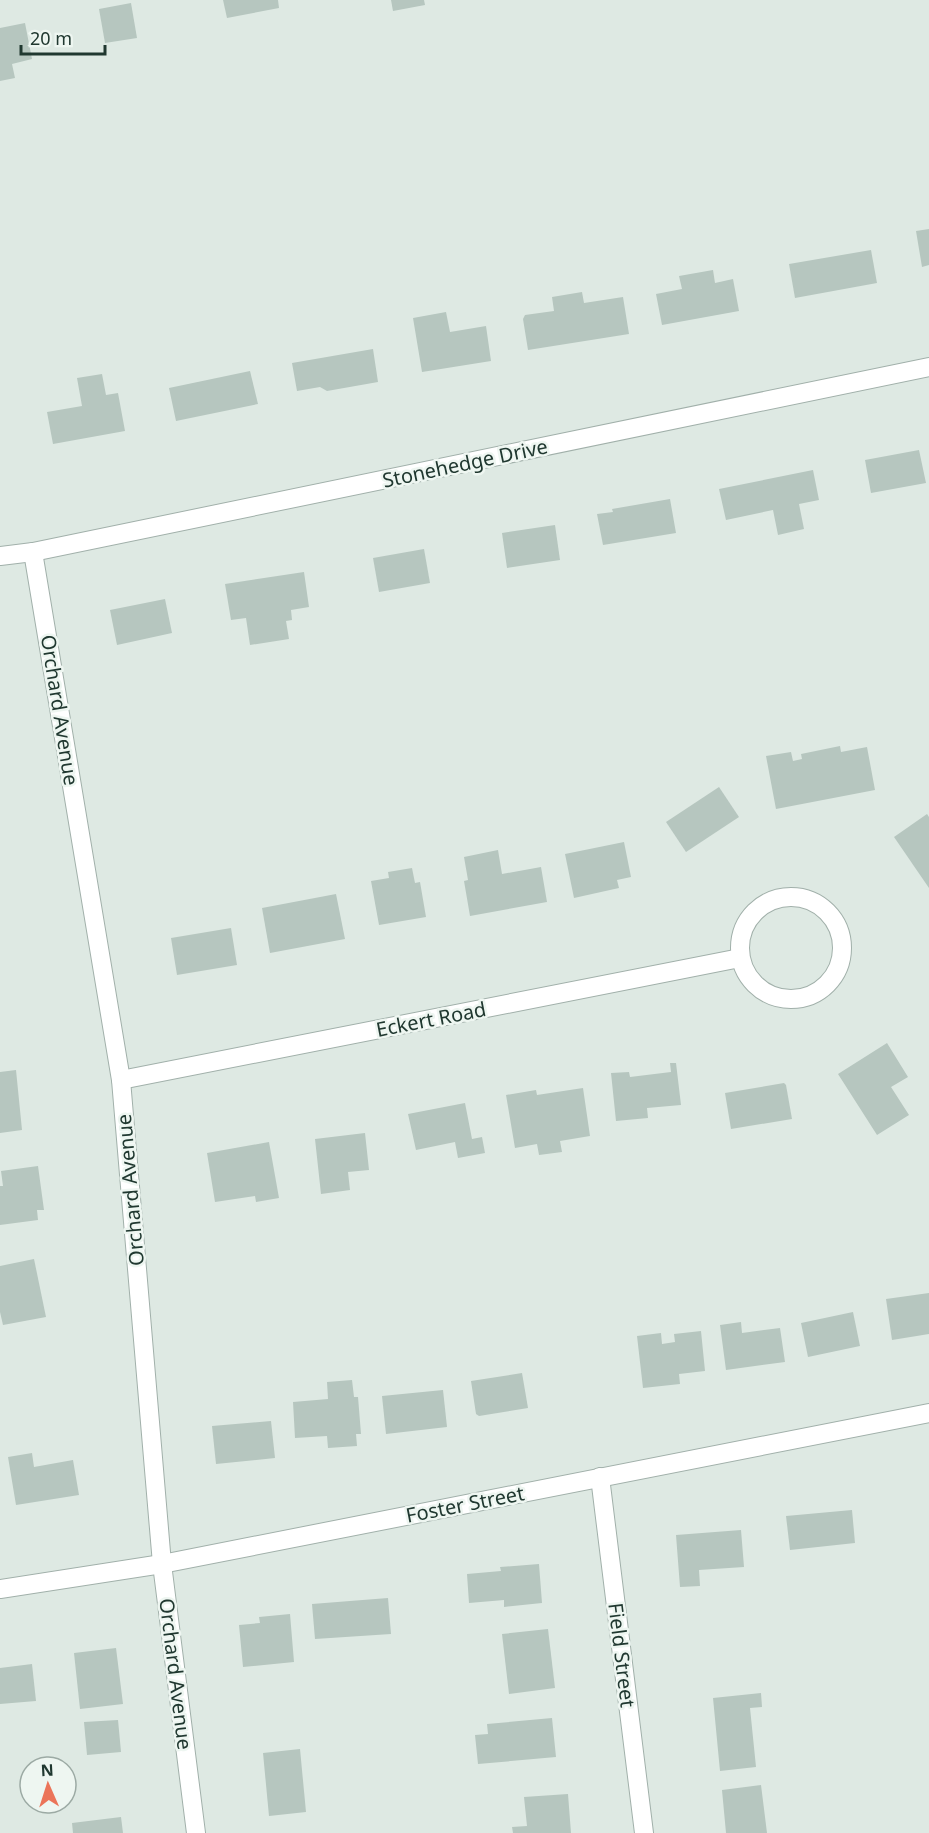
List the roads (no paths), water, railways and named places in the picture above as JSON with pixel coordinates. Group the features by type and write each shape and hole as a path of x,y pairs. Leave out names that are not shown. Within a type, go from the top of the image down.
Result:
{"street":[{"name":"Stonehedge Drive","path":"0,556 33,552 929,367"},
{"name":"Orchard Avenue","path":"33,552 121,1080 162,1564 196,1833"},
{"path":"787,896 805,898 820,905 833,918 840,933 843,950 839,967 831,981 818,992 803,999 770,996 756,987 746,973 740,958 740,940 745,924 756,910 770,900 787,896"},
{"name":"Eckert Road","path":"121,1080 740,958"},
{"name":"Foster Street","path":"0,1588 162,1564 929,1413"},
{"name":"Field Street","path":"600,1477 644,1833"}]}
